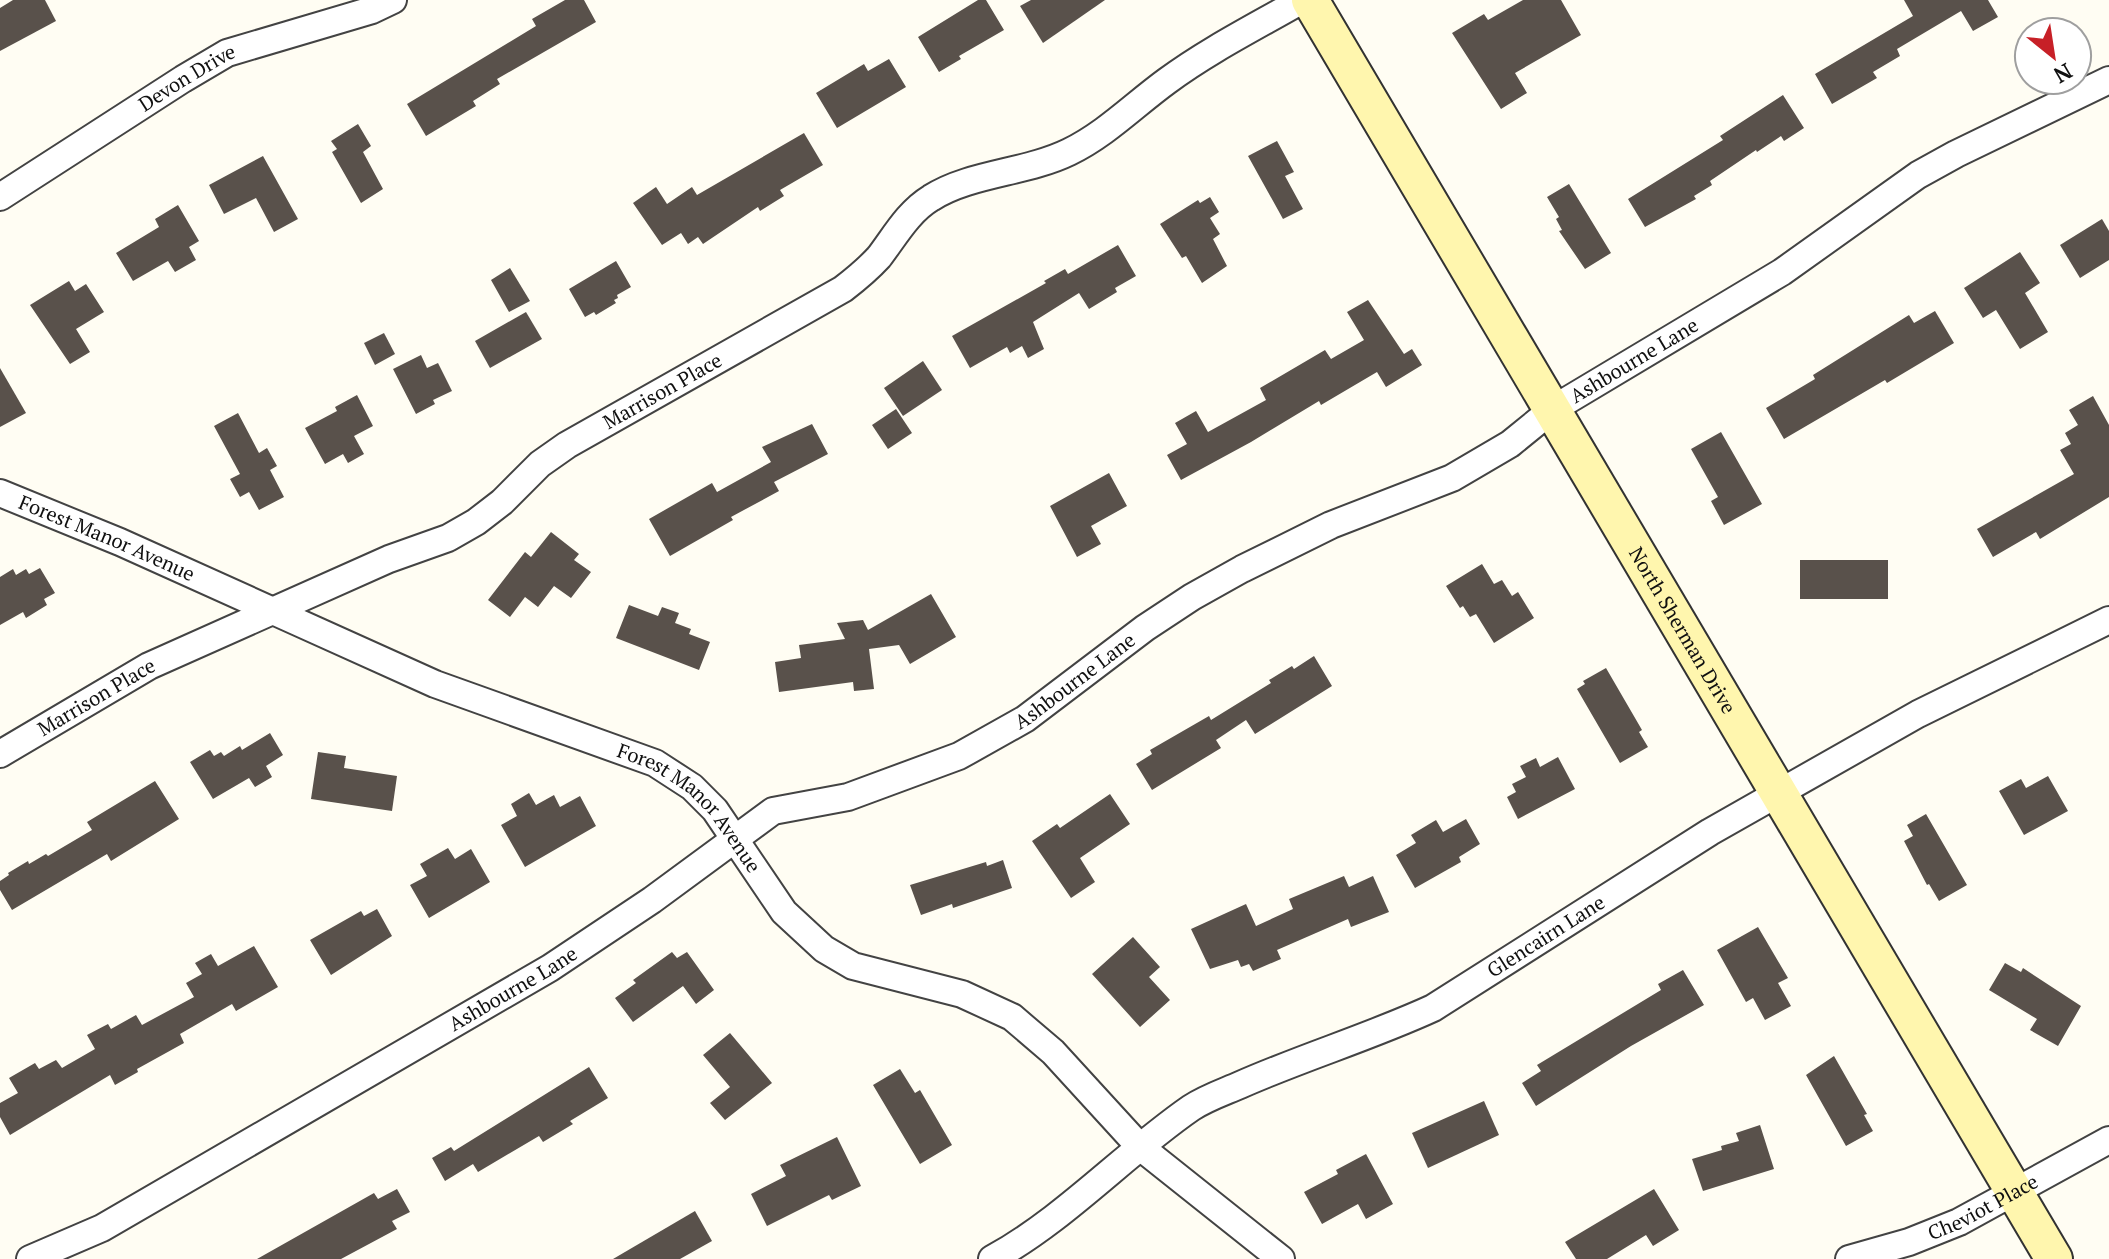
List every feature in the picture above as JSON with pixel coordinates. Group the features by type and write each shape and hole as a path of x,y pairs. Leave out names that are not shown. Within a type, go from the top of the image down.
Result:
{"main road":[{"name":"North Sherman Drive","path":"1310,0 2054,1259"}],"street":[{"name":"Devon Drive","path":"0,197 227,53 372,10 393,0"},
{"name":"Marrison Place","path":"0,754 149,666 389,559 448,538 476,522 502,502 540,464 567,445 843,289 868,269 911,215 930,198 952,187 1066,154 1110,128 1167,80 1203,56 1302,0"},
{"name":"Ashbourne Lane","path":"30,1259 102,1228 550,968 652,900 773,811 848,797 959,756 1025,719 1145,628 1192,597 1331,525 1452,478 1510,444 1553,409 1764,284 1918,175 2109,80"},
{"name":"Forest Manor Avenue","path":"0,493 120,542 435,684 655,763 700,794 736,838 784,912 824,949 853,966 962,994 1012,1017 1045,1044 1139,1146 1281,1259"},
{"name":"Glencairn Lane","path":"992,1259 1042,1227 1154,1133 1211,1097 1433,1008 1710,832 1918,714 2109,620"},
{"name":"Cheviot Place","path":"1849,1259 1929,1235 2014,1194 2109,1140"}],"building":[{"path":"13,0 45,0 56,21 0,51 0,8"},
{"path":"565,0 584,0 596,22 497,79 500,84 473,101 476,106 426,136 407,104 536,26 532,19"},
{"path":"978,0 986,0 1004,30 959,56 961,59 939,72 918,37"},
{"path":"1031,0 1105,0 1043,43 1020,6"},
{"path":"1523,0 1561,0 1581,35 1515,73 1527,93 1501,109 1452,33 1484,14 1488,20"},
{"path":"1904,0 1988,0 1998,17 1973,31 1961,11 1897,49 1900,56 1873,72 1877,78 1832,104 1815,74 1913,16"},
{"path":"889,59 906,87 837,128 816,93 864,64 868,71"},
{"path":"1783,95 1804,128 1784,141 1781,136 1756,150 1710,181 1712,185 1694,196 1696,199 1645,227 1628,199 1723,140 1720,136"},
{"path":"358,124 371,146 363,152 383,189 361,203 332,152 337,149 331,141"},
{"path":"804,133 823,165 780,190 784,196 760,211 758,207 703,244 698,237 688,244 681,233 662,245 633,203 656,187 667,204 692,187 697,195"},
{"path":"1277,141 1294,172 1285,176 1303,209 1283,219 1248,156"},
{"path":"263,156 298,219 274,232 256,198 224,214 209,185"},
{"path":"1569,184 1611,253 1585,269 1559,231 1562,230 1556,219 1559,217 1547,197"},
{"path":"1210,197 1219,212 1210,218 1220,234 1213,239 1227,266 1202,283 1186,256 1182,258 1160,224 1198,200 1200,203"},
{"path":"178,205 199,241 189,247 196,260 175,272 168,261 133,281 116,253 159,227 155,219"},
{"path":"2102,219 2109,231 2109,260 2080,278 2060,245"},
{"path":"1118,245 1136,276 1115,288 1117,292 1089,309 1079,293 1033,322 1044,349 1028,358 1022,346 1010,353 1007,347 970,368 952,336 1065,269 1068,274"},
{"path":"2020,252 2040,283 2025,293 2048,332 2020,349 1996,310 1983,318 1964,288"},
{"path":"616,261 631,287 617,295 616,303 596,315 594,312 585,317 569,289"},
{"path":"510,268 530,301 509,312 491,280"},
{"path":"69,281 75,291 86,284 104,312 76,329 90,352 70,364 30,305"},
{"path":"1368,300 1404,354 1412,349 1422,365 1386,387 1377,372 1321,405 1319,401 1181,480 1167,455 1187,444 1175,423 1196,411 1208,432 1266,400 1260,388 1325,350 1331,359 1364,340 1347,312"},
{"path":"1935,311 1954,343 1784,439 1766,408 1815,379 1813,375 1909,315 1914,323"},
{"path":"526,312 542,339 490,368 475,341"},
{"path":"384,333 395,354 375,365 364,343"},
{"path":"421,355 427,368 438,363 452,391 433,400 435,404 416,414 393,369"},
{"path":"923,361 942,390 903,416 884,388"},
{"path":"0,368 26,413 0,427"},
{"path":"357,395 373,426 354,436 364,454 348,463 343,454 325,464 305,428 337,411 335,407"},
{"path":"2093,396 2109,425 2109,497 2040,539 2036,532 1993,557 1977,529 2074,474 2060,450 2071,444 2065,433 2078,425 2069,410"},
{"path":"896,409 912,433 888,449 872,425"},
{"path":"238,413 259,453 267,448 277,466 270,470 284,497 259,510 249,492 240,497 230,479 240,474 214,426"},
{"path":"812,424 828,454 774,482 779,491 670,556 649,519 712,483 717,492 771,462 762,447"},
{"path":"1721,432 1762,504 1724,525 1711,501 1718,497 1691,449"},
{"path":"1109,473 1127,506 1091,526 1101,544 1077,557 1050,506"},
{"path":"551,532 579,554 574,560 591,572 571,598 554,586 538,607 525,597 510,617 488,600 525,552 531,557"},
{"path":"1800,560 1888,560 1888,599 1800,599"},
{"path":"1482,564 1494,584 1502,580 1512,596 1518,592 1534,618 1494,643 1476,614 1470,617 1463,606 1460,608 1446,586"},
{"path":"40,568 55,593 44,599 47,605 26,618 23,612 0,625 0,577 13,569 16,575 26,569 29,574"},
{"path":"931,594 956,637 910,664 899,645 869,649 874,689 854,691 853,682 779,692 775,662 801,658 799,645 845,639 837,623 863,620 868,630"},
{"path":"629,605 658,616 662,607 679,613 675,623 691,629 689,634 710,642 699,670 616,638"},
{"path":"1314,656 1332,686 1255,734 1246,720 1216,740 1221,748 1152,790 1136,764 1152,754 1150,750 1209,716 1211,720 1271,683 1269,680"},
{"path":"1606,668 1642,730 1639,732 1648,747 1620,763 1577,689 1585,684 1583,681"},
{"path":"270,733 283,755 266,766 272,777 255,787 249,778 213,799 190,762 210,750 214,756 221,752 224,756 240,746 242,750"},
{"path":"318,752 346,756 344,768 397,776 392,811 311,799"},
{"path":"1558,757 1575,789 1518,819 1507,797 1516,792 1512,784 1526,777 1520,766 1536,758 1540,767"},
{"path":"2048,776 2068,811 2024,835 1999,791 2021,779 2026,788"},
{"path":"155,781 179,819 111,861 107,854 12,910 0,890 0,881 8,873 28,861 29,864 46,854 48,856 92,830 87,822"},
{"path":"529,793 536,805 554,795 560,807 580,796 596,826 525,867 501,825 517,816 511,804"},
{"path":"1110,794 1130,824 1080,858 1095,882 1071,898 1032,841 1057,824 1060,828"},
{"path":"1926,814 1967,885 1939,901 1904,841 1913,836 1907,825"},
{"path":"1466,819 1480,844 1459,857 1461,862 1415,888 1396,855 1416,843 1411,835 1436,820 1443,832"},
{"path":"448,848 455,859 471,849 490,882 429,918 410,885 427,876 420,864"},
{"path":"1003,860 1012,888 921,915 910,885 986,862 987,866"},
{"path":"1344,876 1349,887 1373,876 1389,912 1351,927 1348,919 1277,950 1281,959 1253,971 1249,964 1241,967 1238,960 1210,969 1191,929 1246,904 1256,926 1293,909 1289,899"},
{"path":"377,909 392,936 331,975 310,940 361,911 364,916"},
{"path":"1758,927 1788,978 1778,983 1791,1006 1765,1020 1753,998 1746,1002 1717,950"},
{"path":"1133,937 1160,967 1149,977 1170,1000 1140,1027 1092,974"},
{"path":"254,946 278,987 236,1011 232,1004 180,1034 184,1043 137,1069 138,1072 115,1085 110,1075 10,1135 0,1117 0,1103 18,1093 9,1078 35,1063 39,1069 56,1060 62,1068 95,1049 87,1035 108,1024 111,1029 136,1015 142,1025 194,997 186,983 202,974 195,963 211,954 218,966"},
{"path":"672,952 677,958 687,952 714,990 696,1004 683,986 633,1022 615,998 636,983 633,980"},
{"path":"2005,963 2021,972 2023,968 2081,1006 2058,1046 2030,1030 2037,1019 1989,990"},
{"path":"1683,970 1704,1005 1631,1046 1536,1106 1522,1083 1541,1071 1537,1065 1661,990 1658,984"},
{"path":"730,1033 772,1083 725,1120 710,1103 730,1087 703,1055"},
{"path":"1834,1056 1867,1114 1864,1115 1873,1131 1846,1146 1806,1075"},
{"path":"589,1067 608,1098 543,1142 539,1136 478,1172 473,1164 445,1181 432,1158 451,1147 454,1151"},
{"path":"900,1069 915,1093 920,1090 952,1145 920,1164 873,1085"},
{"path":"1484,1101 1499,1135 1428,1168 1412,1133"},
{"path":"1760,1125 1774,1169 1703,1191 1692,1159 1722,1150 1721,1146 1739,1141 1736,1133"},
{"path":"837,1137 861,1186 832,1200 829,1195 767,1226 751,1194 786,1176 780,1165"},
{"path":"1366,1154 1393,1204 1366,1219 1358,1204 1322,1224 1304,1192 1338,1174 1336,1170"},
{"path":"397,1189 410,1212 392,1221 397,1229 341,1259 257,1259 374,1193 378,1199"},
{"path":"1654,1189 1679,1230 1653,1246 1646,1235 1607,1259 1576,1259 1565,1242"},
{"path":"695,1211 712,1241 680,1259 613,1259"}]}
